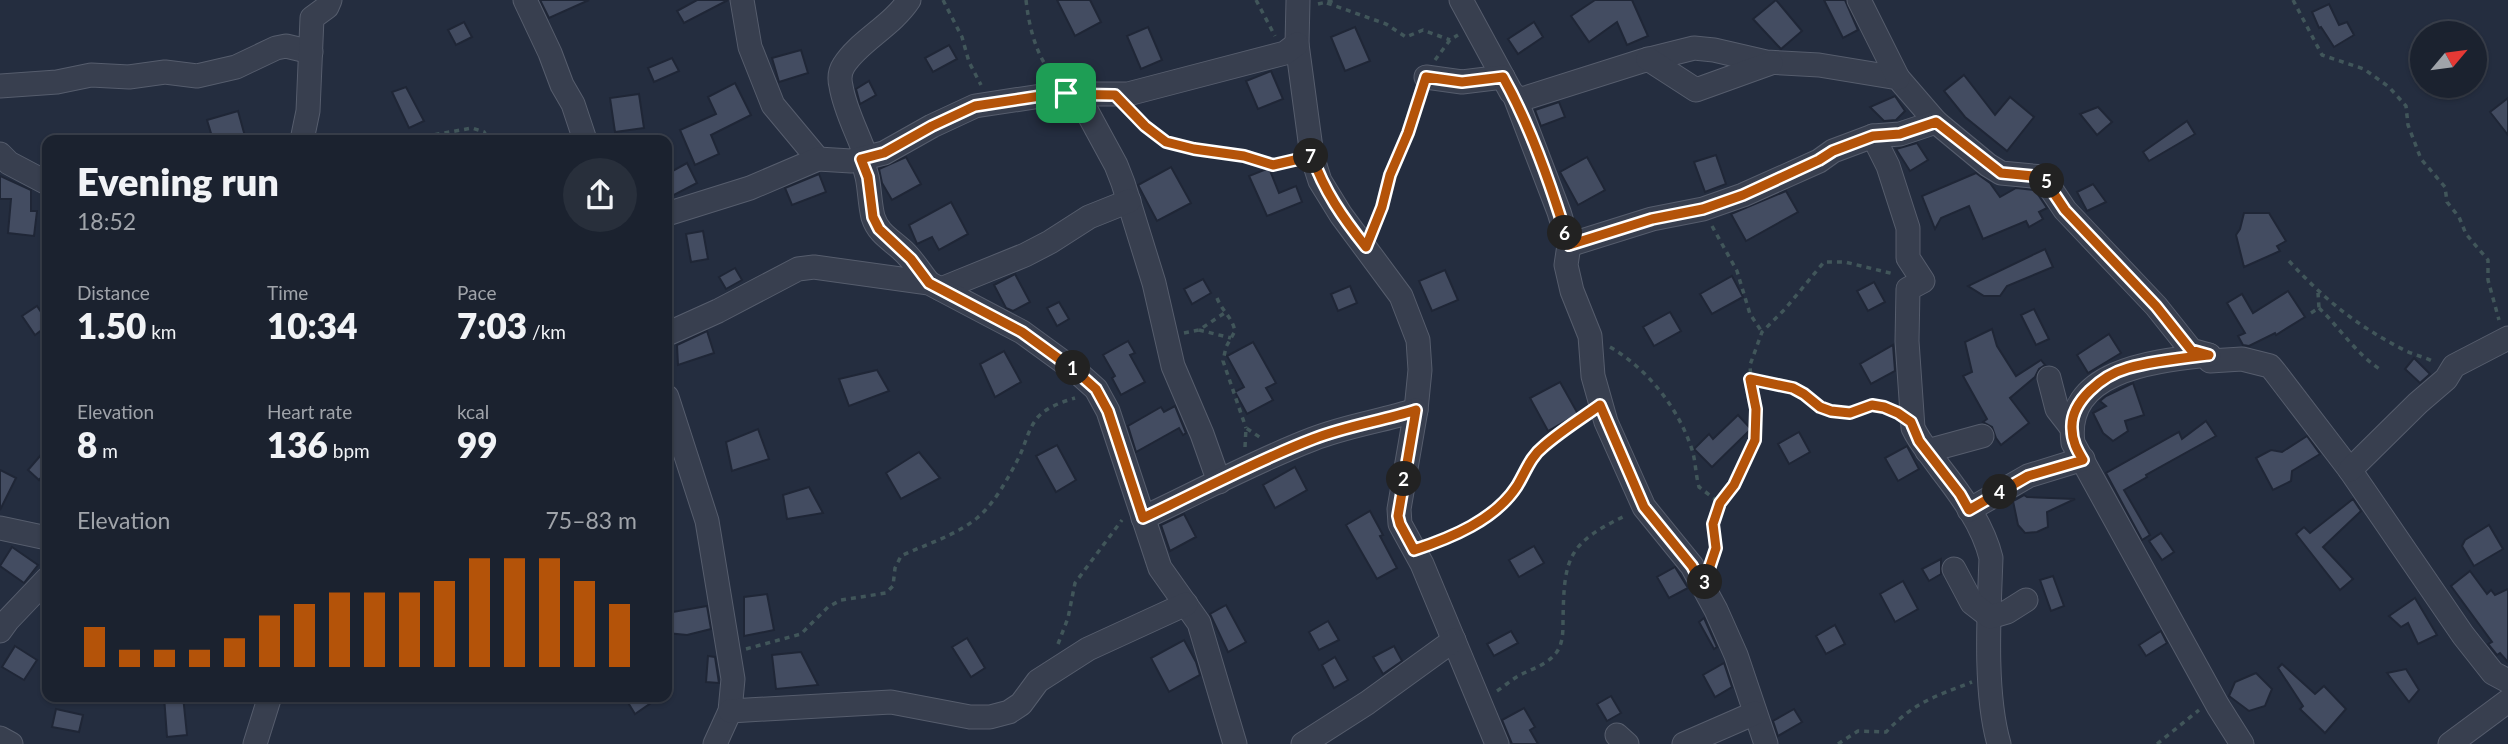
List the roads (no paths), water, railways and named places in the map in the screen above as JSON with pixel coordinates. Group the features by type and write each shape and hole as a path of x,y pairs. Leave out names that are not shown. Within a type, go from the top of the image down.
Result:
{"street":[{"path":"303,135 308,111 312,18 327,7 330,0"},
{"path":"525,0 573,104 583,135"},
{"path":"742,0 750,47 773,105 818,159"},
{"path":"909,0 891,22 845,63 840,74 841,86 868,177 873,217 879,229 935,286"},
{"path":"1298,0 1291,48 1312,156 1320,181 1341,215 1401,296 1418,340 1420,370 1398,516 1400,524 1454,640 1497,744"},
{"path":"1461,0 1515,97 1559,212 1569,245 1566,265 1569,278 1590,336 1593,376 1600,405 1644,507 1692,566 1703,587 1736,655 1766,744"},
{"path":"1859,0 1898,78 1936,122 2001,173 2043,177 2065,210 2139,287 2191,350 2209,355"},
{"path":"0,86 57,82 92,75 129,77 165,72 197,76 236,67 276,48 286,46 311,51"},
{"path":"672,212 750,188 818,159 850,161 884,153 975,106 1072,94 1115,95 1146,90 1291,48"},
{"path":"1515,97 1522,99 1648,59 1693,48 1771,63 1819,65 1898,78"},
{"path":"1648,59 1696,90 1771,63"},
{"path":"1426,77 1462,82 1503,77"},
{"path":"1072,94 1116,165 1154,283 1173,366 1219,482"},
{"path":"1569,245 1652,219 1703,209 1743,195 1833,151 1873,136 1900,134 1936,122"},
{"path":"1873,136 1888,166 1908,228 1908,258 1923,281 1908,289 1907,341 1911,422 1916,435 1960,494 1987,542 1991,558 1990,676 1993,720 1999,744"},
{"path":"0,154 9,163 42,180"},
{"path":"935,286 1025,255 1089,217 1129,201"},
{"path":"672,332 797,269 826,268 935,286 1022,332 1077,372 1097,391 1108,411 1160,568 1199,624 1235,744"},
{"path":"2350,470 2446,379 2453,367 2506,339"},
{"path":"2209,355 2126,369 2113,375 2088,393 2074,414 2071,427 2074,443 2083,460 2214,699 2242,744"},
{"path":"2209,355 2210,361 2242,359 2270,366 2350,470 2463,635 2493,673 2508,681"},
{"path":"2049,378 2057,409 2071,427"},
{"path":"1140,510 1219,482 1311,439 1350,426 1385,420 1416,410"},
{"path":"672,413 706,521 733,679 730,711 715,744"},
{"path":"1927,451 1982,436"},
{"path":"1969,510 2028,476 2083,460"},
{"path":"0,528 42,537"},
{"path":"1954,569 1972,603 1990,617"},
{"path":"0,631 42,584"},
{"path":"1990,617 2007,612 2026,600"},
{"path":"730,711 891,702 970,717 990,717 1009,712 1021,704 1038,681 1088,649 1186,604"},
{"path":"1307,743 1454,640"},
{"path":"2450,744 2508,701"},
{"path":"255,744 268,702"},
{"path":"1684,744 1755,713"},
{"path":"0,738 11,744"}]}
